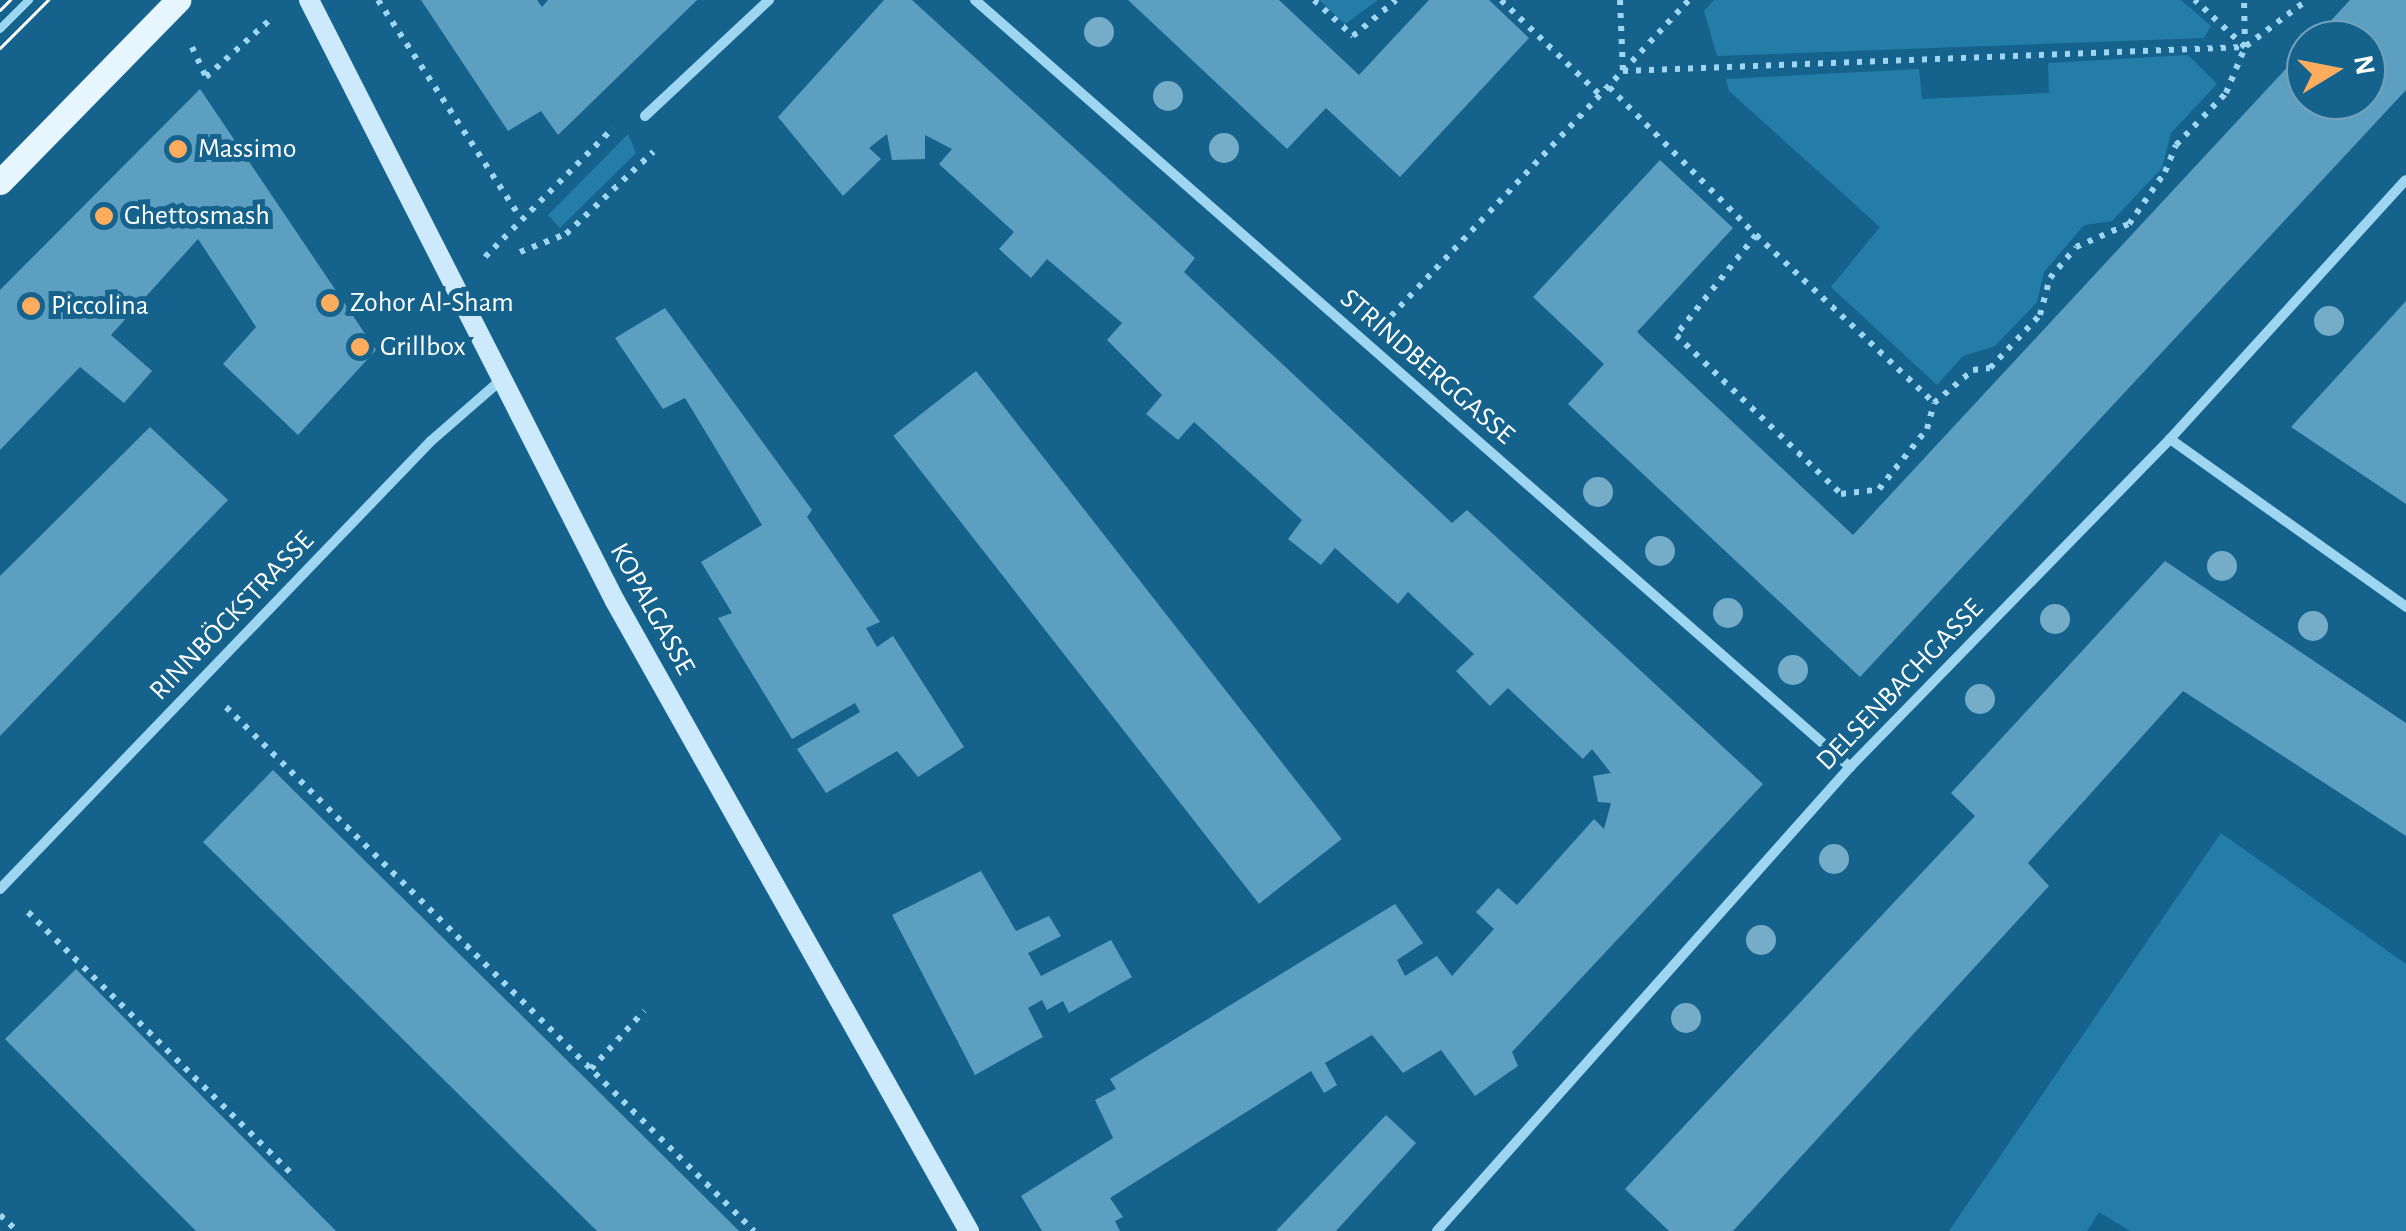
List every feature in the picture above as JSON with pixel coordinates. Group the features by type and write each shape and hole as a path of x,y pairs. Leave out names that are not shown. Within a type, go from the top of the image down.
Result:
{"main road":[{"path":"0,182 178,0"}],"street":[{"name":"KOPALGASSE","path":"309,0 615,601 970,1231"},
{"path":"644,116 769,0"},
{"name":"STRINDBERGGASSE","path":"975,0 1850,767"},
{"name":"DELSENBACHGASSE","path":"1437,1231 1850,767 2170,438 2406,180"},
{"name":"RINNBÖCKSTRASSE","path":"1,888 431,441 501,380"},
{"path":"2170,438 2406,606"}],"lane":[{"path":"0,28 29,0"}],"path":[{"path":"378,0 520,218"},
{"path":"1314,0 1353,36 1396,0"},
{"path":"1501,0 1600,95"},
{"path":"1620,0 1623,71"},
{"path":"1365,342 1689,0"},
{"path":"2195,0 2245,47"},
{"path":"1756,235 1676,335 1841,494 1879,488 1927,430 1934,403 1973,370 1990,368 2040,315 2050,278 2076,247 2129,224 2176,145 2226,93 2245,47 2244,0"},
{"path":"1623,71 2245,47 2307,0"},
{"path":"190,42 206,77 268,22"},
{"path":"1609,86 1756,235 1934,403"},
{"path":"455,292 520,218 619,122 644,116"},
{"path":"520,252 566,234 662,143"},
{"path":"200,682 754,1231"},
{"path":"1,888 292,1174"},
{"path":"591,1069 644,1011"},
{"path":"0,1214 16,1231"}],"shaded area":[{"path":"1319,0 1378,0 1345,24"},
{"path":"1714,0 2181,0 2211,26 2204,38 1717,56 1704,11"},
{"path":"2188,55 2217,84 2171,133 2162,168 2112,221 2084,225 2044,272 2037,302 1995,346 1963,356 1937,385 1831,287 1880,227 1729,91 1726,79 1919,69 1922,99 2049,93 2048,63"},
{"path":"628,134 636,153 560,228 548,215"},
{"path":"2221,833 2406,964 2406,1231 2130,1231 2099,1212 2087,1231 1949,1231"}],"building":[{"path":"421,0 537,0 542,7 548,0 697,0 558,135 541,111 508,131"},
{"path":"884,0 912,0 1195,258 1184,272 1452,523 1467,510 1763,784 1512,1052 1518,1066 1475,1096 1441,1050 1403,1073 1372,1035 1325,1063 1337,1085 1324,1093 1311,1071 1110,1198 1123,1217 1115,1221 1120,1231 1042,1231 1021,1196 1113,1138 1095,1100 1116,1089 1110,1079 1395,904 1423,943 1397,960 1405,976 1437,956 1452,976 1494,929 1476,912 1498,888 1517,905 1594,819 1604,829 1611,803 1598,802 1593,776 1611,773 1592,749 1583,759 1508,688 1490,706 1456,671 1474,654 1408,592 1398,604 1335,548 1321,565 1288,539 1302,520 1194,422 1178,440 1146,414 1162,395 1107,340 1122,323 1047,259 1031,278 999,249 1014,232 939,164 952,149 925,135 925,159 892,160 887,134 869,148 881,159 843,196 778,117"},
{"path":"1128,0 1279,0 1359,75 1429,0 1489,0 1529,38 1400,177 1326,108 1287,149"},
{"path":"2350,0 2406,0 2406,90 2386,112 2386,20 2332,20"},
{"path":"2286,69 2286,120 2378,120 1860,677 1568,404 1604,364 1533,297 1660,160 1733,228 1637,332 1853,535"},
{"path":"200,89 376,350 298,435 223,364 256,327 198,239 111,335 152,371 124,403 80,367 0,450 0,290"},
{"path":"2406,301 2406,504 2291,427"},
{"path":"665,308 812,510 807,517 880,622 866,628 877,647 893,636 964,747 918,777 897,751 826,793 797,749 860,712 855,703 792,739 718,618 732,613 701,562 762,525 685,398 663,409 615,338"},
{"path":"976,371 1342,839 1259,904 893,436"},
{"path":"150,427 228,500 0,736 0,576"},
{"path":"2165,561 2406,723 2406,836 2183,691 2028,863 2049,886 1733,1231 1669,1231 1625,1189 1975,816 1951,793"},
{"path":"273,770 739,1231 597,1231 203,842"},
{"path":"981,871 1016,931 1049,916 1061,936 1028,953 1041,976 1111,940 1132,977 1069,1013 1063,1001 1047,1010 1042,1000 1028,1008 1043,1037 975,1075 892,915"},
{"path":"76,969 336,1231 196,1231 5,1039"},
{"path":"1386,1115 1416,1143 1336,1231 1276,1231"}],"tram line":[{"path":"0,10 10,0"},
{"path":"0,48 48,0"}],"place":[{"name":"Massimo","path":"178,149"},
{"name":"Ghettosmash","path":"104,216"},
{"name":"Zohor Al-Sham","path":"330,303"},
{"name":"Piccolina","path":"31,306"},
{"name":"Grillbox","path":"360,347"}]}
